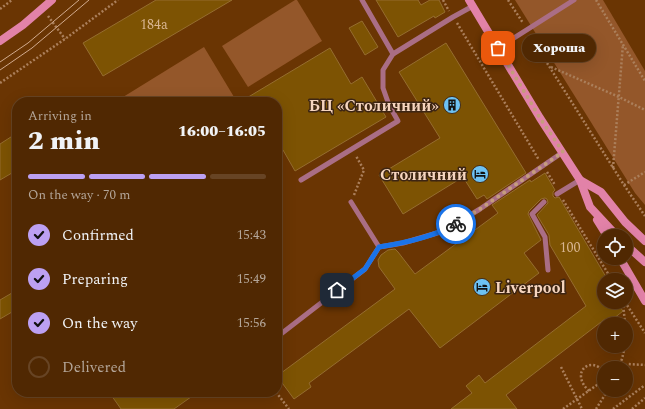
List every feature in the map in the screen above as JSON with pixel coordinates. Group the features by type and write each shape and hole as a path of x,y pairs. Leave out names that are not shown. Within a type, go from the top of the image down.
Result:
{"main road":[{"path":"0,41 23,25 52,0"},
{"path":"471,3 540,118 580,180 590,207 603,229"},
{"path":"580,180 601,192 625,222 645,241"},
{"path":"590,207 610,229"},
{"path":"633,251 645,262"},
{"path":"624,265 645,300"}],"lane":[{"path":"362,0 393,54"},
{"path":"498,48 574,0"},
{"path":"301,180 398,120 389,105 383,88 383,70 393,54 453,17 471,3"},
{"path":"282,333 365,269 379,247 403,243 444,230 480,209 563,152"},
{"path":"558,193 580,180"},
{"path":"352,202 379,247"},
{"path":"544,202 532,214 545,238 548,270"},
{"path":"334,283 337,290"}],"path":[{"path":"0,9 12,0"},
{"path":"0,83 65,39 118,0"},
{"path":"443,0 543,165 558,193 608,273"},
{"path":"508,0 613,168 645,216"},
{"path":"596,0 645,81"},
{"path":"42,8 65,39"},
{"path":"613,168 623,44"},
{"path":"550,67 645,110"},
{"path":"352,202 364,170 359,161"},
{"path":"624,185 645,172"},
{"path":"629,309 645,333"},
{"path":"633,365 645,366"},
{"path":"589,391 582,385 580,377 583,369 587,366 597,366"},
{"path":"561,367 582,409"},
{"path":"563,409 597,385"},
{"path":"613,409 645,385"},
{"path":"280,397 289,409"},
{"path":"596,409 604,397"},
{"path":"632,409 645,398"}],"shaded area":[{"path":"297,0 322,41 248,87 222,46"},
{"path":"515,0 603,0 645,71 645,205 635,193"},
{"path":"204,47 234,97 123,97"}],"building":[{"path":"156,0 232,0 103,76 83,43"},
{"path":"376,0 418,0 421,5 430,0 439,0 445,12 435,18 434,16 398,37"},
{"path":"362,21 378,47 365,55 349,28"},
{"name":"БЦ «Столичний»","path":"446,43 526,173 487,199 484,195 477,199 463,177 403,214 379,175 440,138 399,72"},
{"path":"330,48 351,84 362,77 386,117 295,171 282,150 282,97 248,97"},
{"path":"12,136 12,173 0,180 0,144"},
{"path":"545,173 555,190 553,192 553,196 555,198 559,197 597,262 597,265 599,265 604,273 597,273 597,309 621,309 623,311 616,317 597,317 597,325 506,395 517,409 451,409 472,393 466,386 479,375 485,383 586,306 550,245 549,235 537,215 548,203 547,199 541,199 529,211 528,214 541,240 524,253 539,273 440,348 409,309 309,383 311,387 294,399 282,383 282,372 395,289 379,267 378,260 381,255 388,250 395,249 415,274 498,213 492,205 530,180 531,182"},
{"path":"12,293 12,312 0,319 0,300"},
{"path":"113,397 191,397 174,409 121,409"}],"tram line":[{"path":"0,62 28,43 79,0"},
{"path":"0,70 32,48 89,0"}],"way so far":[{"path":"456,224 563,152 540,118 498,48"}],"place":[{"name":"Хороша","path":"498,48"},
{"name":"БЦ «Столичний»","path":"452,105"},
{"name":"Столичний","path":"480,174"},
{"name":"Liverpool","path":"482,287"}],"route":[{"path":"337,290 365,269 379,247 403,243 444,230 456,224"}]}
